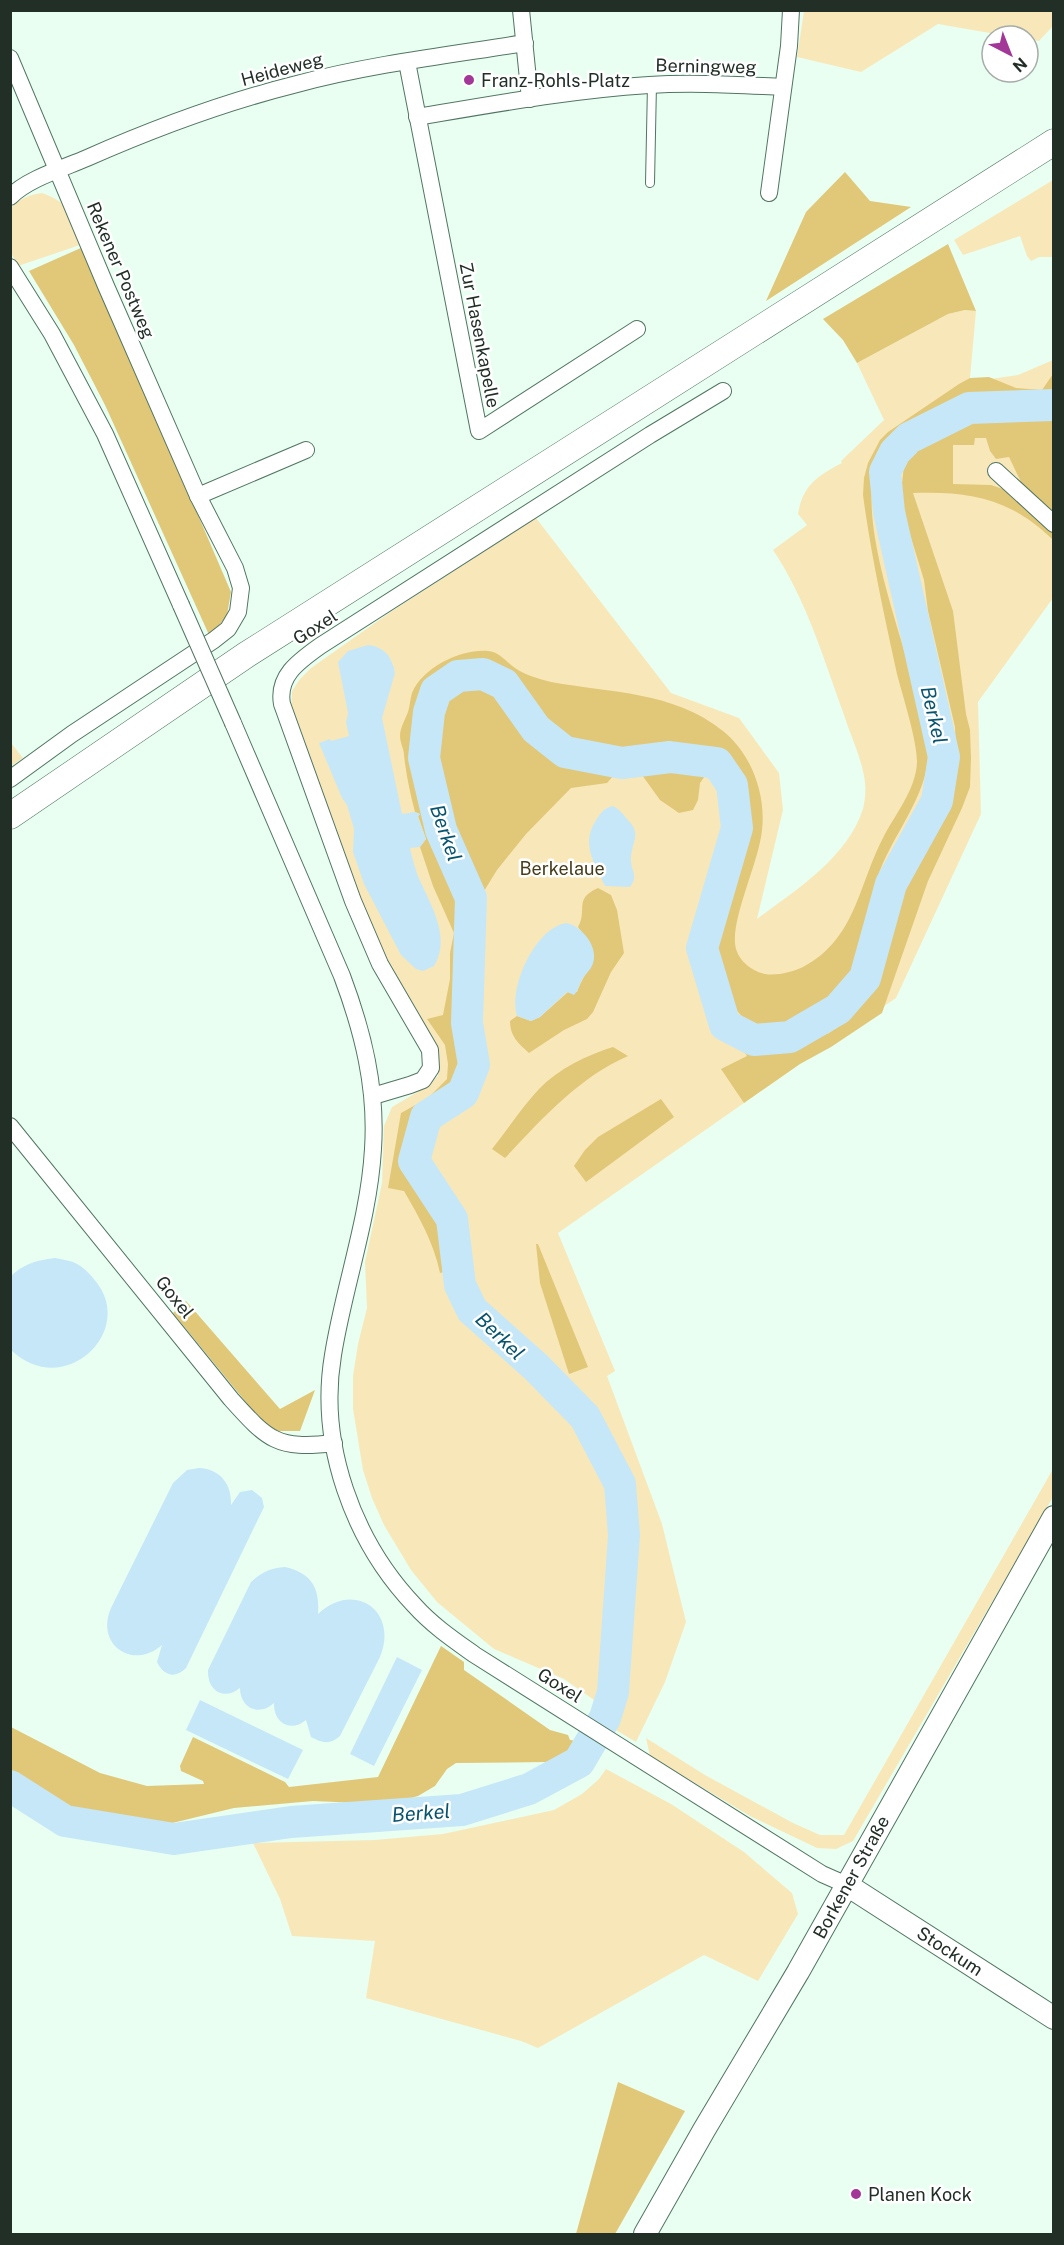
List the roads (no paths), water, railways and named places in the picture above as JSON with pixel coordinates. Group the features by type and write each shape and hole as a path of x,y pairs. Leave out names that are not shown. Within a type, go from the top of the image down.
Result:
{"main road":[{"path":"10,816 246,655 1053,142"}],"street":[{"path":"521,10 530,99"},
{"path":"769,193 789,46 791,10"},
{"name":"Heideweg","path":"59,171 173,122 297,84 407,62 525,43"},
{"name":"Rekener Postweg","path":"10,58 106,286 198,496 235,568 241,588 238,612 228,629 72,734 10,779"},
{"name":"Zur Hasenkapelle","path":"407,62 479,431 637,329"},
{"name":"Berningweg","path":"417,117 575,92 652,84 783,87"},
{"path":"10,197 31,183 59,171"},
{"name":"Goxel","path":"10,267 52,334 105,434 233,723 342,976 357,1017 367,1056 373,1096 374,1131 370,1177 332,1364 330,1402 334,1443 344,1483 360,1527 380,1562 402,1592 415,1607 447,1635 822,1874 847,1885"},
{"name":"Goxel","path":"373,1096 423,1080 431,1068 430,1050 380,964 353,901 282,705 280,693 286,676 298,662 320,646 650,435 723,391"},
{"path":"198,496 306,450"},
{"path":"996,471 1053,524"},
{"name":"Goxel","path":"10,1126 255,1426 277,1442 298,1447 334,1443"},
{"name":"Borkener Straße","path":"645,2235 847,1885 1053,1517"},
{"name":"Stockum","path":"847,1885 1053,2018"}],"lane":[{"path":"651,183 652,84"}],"water":[{"path":"368,645 379,648 387,654 394,667 395,673 382,718 402,814 415,812 420,814 418,817 426,839 420,847 410,848 418,876 438,925 441,946 434,966 423,971 416,969 401,955 364,884 353,852 354,829 347,805 319,743 349,736 346,723 348,713 338,662 348,651"},
{"path":"613,806 622,813 634,829 631,864 634,876 630,887 605,886 589,846 591,830 595,822 602,812"},
{"path":"566,923 576,927 586,936 594,952 592,966 574,995 567,992 540,1017 531,1021 517,1016 516,990 534,947 555,927"},
{"path":"55,1258 77,1264 97,1283 106,1302 107,1322 100,1339 88,1354 71,1364 52,1368 31,1364 11,1350 10,1277 31,1263"},
{"path":"199,1468 213,1471 223,1479 229,1490 231,1505 240,1492 252,1490 262,1498 264,1507 186,1668 174,1675 166,1673 157,1662 162,1645 151,1652 139,1655 128,1654 119,1650 112,1642 108,1633 107,1621 111,1608 173,1483 187,1470"},
{"path":"285,1567 301,1573 312,1583 317,1596 318,1614 332,1604 346,1600 358,1601 370,1606 378,1614 383,1626 384,1641 380,1657 340,1736 329,1742 322,1742 311,1737 306,1720 295,1726 284,1724 276,1716 274,1703 262,1709 251,1708 243,1701 240,1688 223,1694 213,1688 208,1677 208,1670 251,1582 266,1571"},
{"path":"397,1657 422,1670 374,1766 350,1754"},
{"path":"200,1700 303,1750 288,1779 186,1730"}],"waterway":[{"name":"Berkel","path":"10,1786 65,1821 174,1839 291,1822 462,1810 529,1789 579,1762 605,1718 613,1692 624,1535 620,1484 585,1417 536,1367 472,1310 460,1285 452,1219 414,1161 426,1117 463,1093 474,1065 467,1023 471,898 441,830 424,758 429,712 436,691 458,676 483,674 504,684 536,729 565,752 622,763 670,757 717,763 732,785 737,828 702,948 725,1025 754,1040 790,1037 838,1009 865,978 891,884 937,801 944,757 889,512 885,472 895,452 909,438 969,408 1054,405"}],"place":[{"name":"Franz-Rohls-Platz","path":"469,80"},
{"name":"Planen Kock","path":"856,2194"}],"park label":[{"name":"Berkelaue","path":"562,868"}]}
